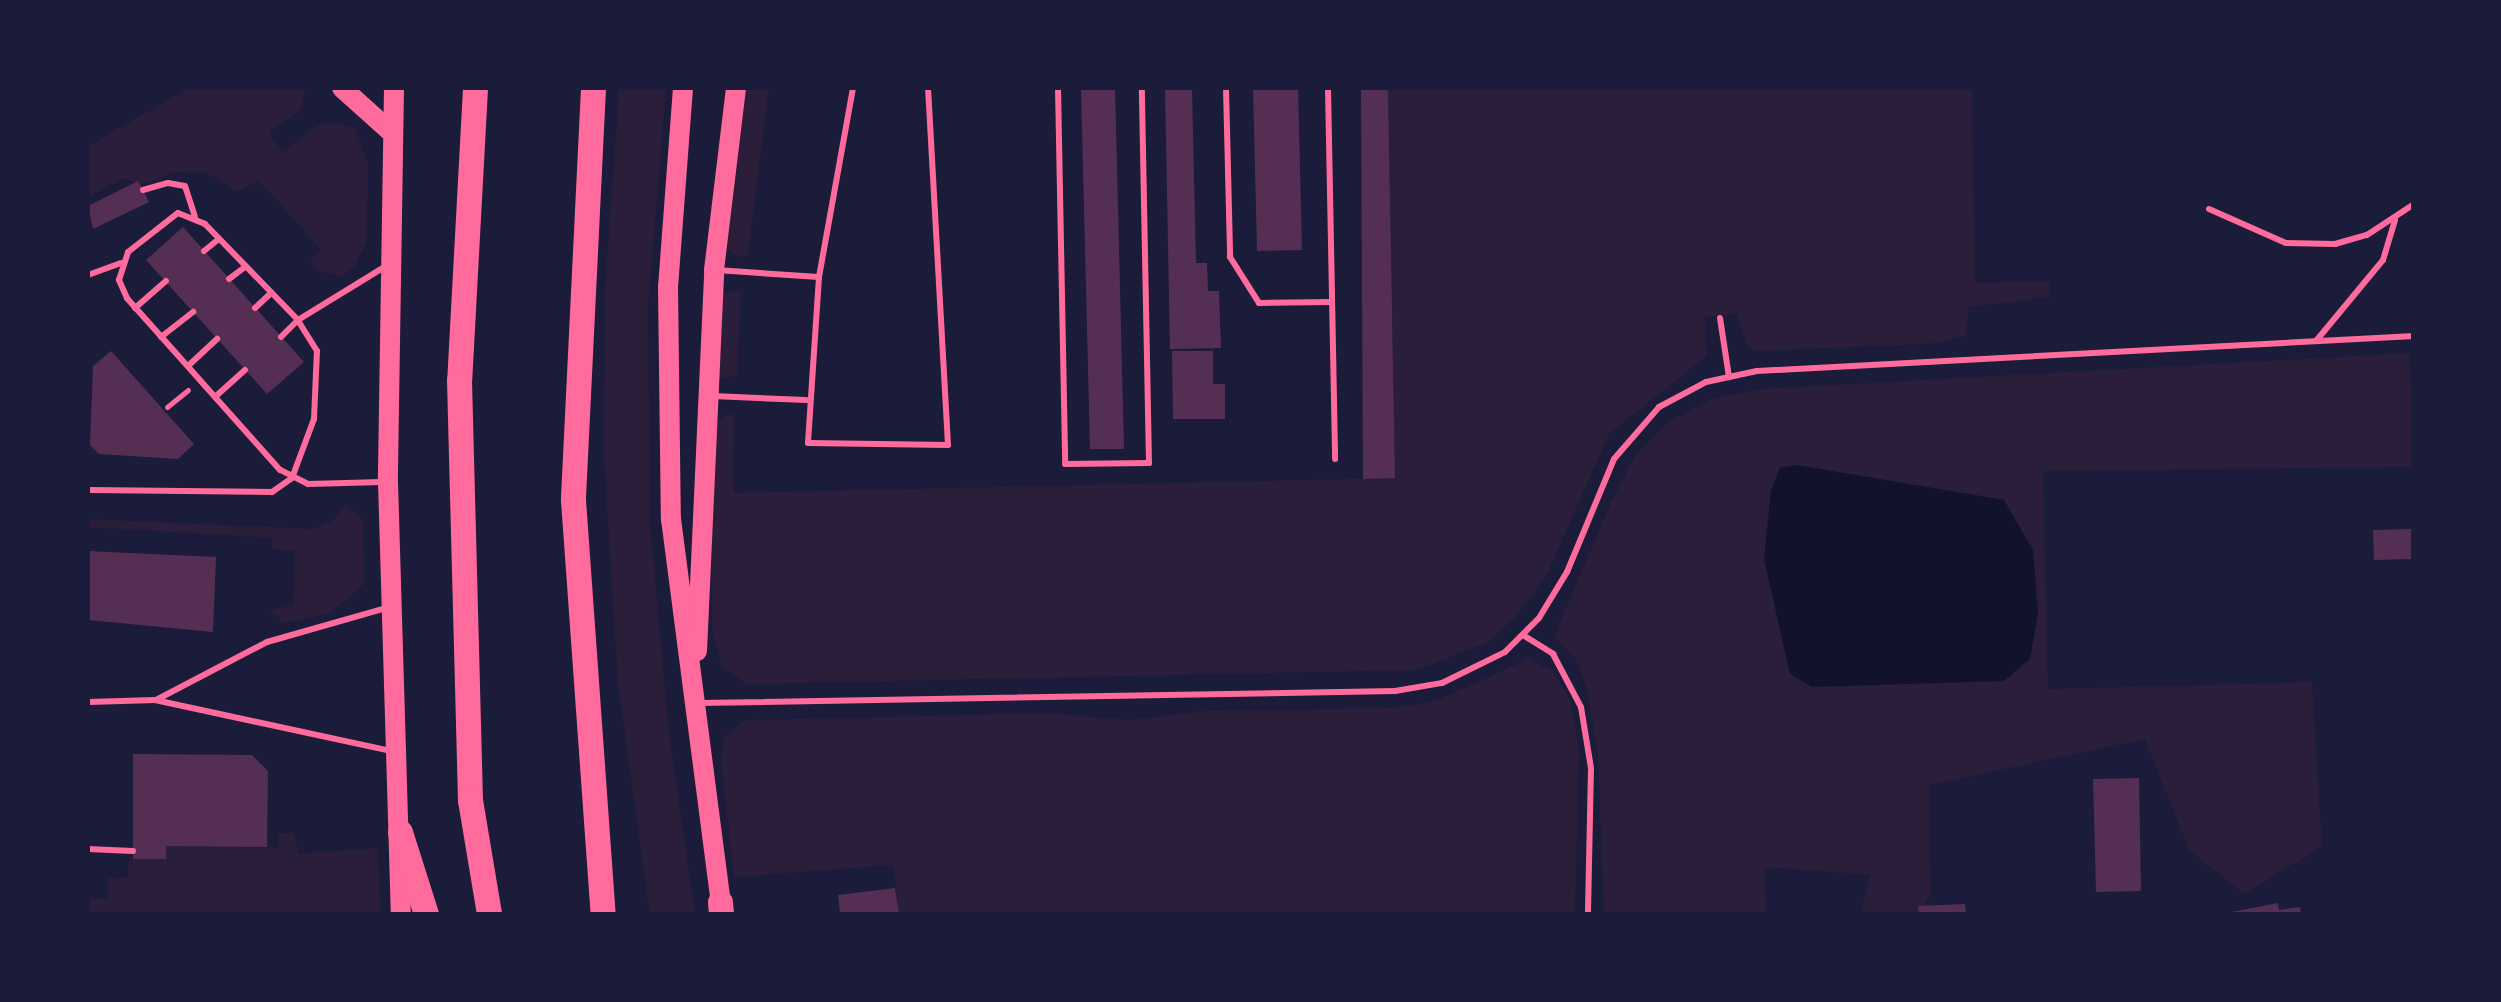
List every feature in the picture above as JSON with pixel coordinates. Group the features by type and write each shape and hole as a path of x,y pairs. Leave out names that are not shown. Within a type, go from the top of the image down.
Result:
{"highway":[{"path":"476,88 459,380 470,800 489,914"},
{"path":"594,88 573,500 603,914"},
{"path":"400,832 426,914"}],"main road":[{"path":"342,88 391,132"},
{"path":"394,88 388,264 388,482 401,914"},
{"path":"683,88 668,286 671,519 721,910"},
{"path":"695,703 714,270 736,88"}],"lane":[{"path":"853,88 819,277 806,400 808,443 948,445 928,88"},
{"path":"1058,88 1064,464 1149,463 1142,88"},
{"path":"1226,88 1230,257 1259,303 1332,302"},
{"path":"1328,88 1335,459"},
{"path":"88,490 272,492 292,478 314,419 317,351 298,320 195,216 185,186 168,182 143,190"},
{"path":"2209,209 2286,243 2335,244 2395,220 2414,204"},
{"path":"88,275 120,263 162,220 178,213 195,216"},
{"path":"2315,342 2383,260 2395,220"},
{"path":"204,251 220,238"},
{"path":"120,263 119,280 135,308 292,478 308,484 388,482"},
{"path":"281,336 298,320 388,264"},
{"path":"230,280 246,266"},
{"path":"714,270 819,277"},
{"path":"135,308 166,282"},
{"path":"255,308 271,294"},
{"path":"162,337 192,312"},
{"path":"1720,318 1729,377"},
{"path":"695,703 1396,691 1482,666 1523,635 1567,572 1602,480 1636,428 1659,407 1729,377 2414,336"},
{"path":"188,366 217,339"},
{"path":"216,396 245,370"},
{"path":"706,396 806,400"},
{"path":"155,700 267,642 392,606"},
{"path":"1523,635 1553,654 1581,707 1591,768 1588,914"},
{"path":"88,702 155,700 397,753"},
{"path":"88,848 133,851"}],"path":[{"path":"167,407 189,389"}],"shaded area":[{"path":"189,88 306,88 300,110 269,132 282,151 324,122 355,127 368,164 367,241 354,267 341,277 318,271 310,260 321,250 259,180 237,192 207,173 175,172 140,185 124,178 88,197 88,146"},
{"path":"619,88 666,88 648,307 650,525 669,734 695,914 650,914 618,685 604,456 605,291"},
{"path":"745,88 769,88 748,256 738,257 724,246"},
{"path":"1388,88 1972,88 1975,283 2049,281 2049,297 1969,307 1965,336 1929,344 1756,351 1747,346 1736,314 1705,317 1707,356 1609,434 1548,572 1516,617 1486,643 1418,670 747,684 722,667 712,629 711,494 716,422 725,416 734,414 733,493 1395,478"},
{"path":"741,290 737,375 719,379 719,306 723,294"},
{"path":"2410,353 2413,467 2043,471 2048,689 2312,682 2322,846 2244,894 2189,850 2145,739 1929,785 1931,893 1919,914 1861,914 1870,875 1765,867 1766,914 1604,914 1598,757 1587,688 1575,658 1554,636 1635,456 1670,421 1714,398 1761,389","holes":["1796,465 2004,500 1790,674 1780,468"]},
{"path":"1796,465 2004,500 2033,550 2038,613 2030,659 2004,681 1812,687 1790,674 1764,559 1771,491 1780,468"},
{"path":"346,504 363,520 364,584 330,613 284,623 270,610 293,605 295,551 272,549 272,538 88,527 88,519 315,529 333,521"},
{"path":"1528,659 1553,671 1570,700 1579,751 1575,914 899,914 893,865 734,877 721,760 725,736 746,720 1049,713 1129,720 1204,711 1389,708 1434,702"},
{"path":"278,833 294,833 298,854 378,848 380,914 88,914 88,899 108,898 108,878 128,877 129,858 166,859 166,846 278,848"}],"building":[{"path":"1081,88 1115,88 1124,449 1090,449"},
{"path":"1165,88 1192,88 1196,263 1207,263 1208,291 1219,291 1221,348 1170,349"},
{"path":"1253,88 1298,88 1302,250 1257,251"},
{"path":"1361,88 1388,88 1395,478 1363,479"},
{"path":"138,181 149,202 93,229 88,206"},
{"path":"183,227 304,362 267,394 146,260"},
{"path":"111,351 194,444 178,459 99,454 90,445 93,366"},
{"path":"1172,351 1213,351 1213,384 1225,384 1225,419 1173,419"},
{"path":"2412,529 2412,559 2374,560 2373,530"},
{"path":"88,551 216,557 213,632 88,620"},
{"path":"133,754 252,755 268,771 267,847 166,846 166,859 133,859"},
{"path":"2139,778 2141,891 2096,892 2093,779"},
{"path":"895,888 899,914 840,914 838,895"},
{"path":"2278,903 2279,910 2300,907 2301,914 2221,914"},
{"path":"1965,904 1966,914 1919,914 1918,906"}]}
